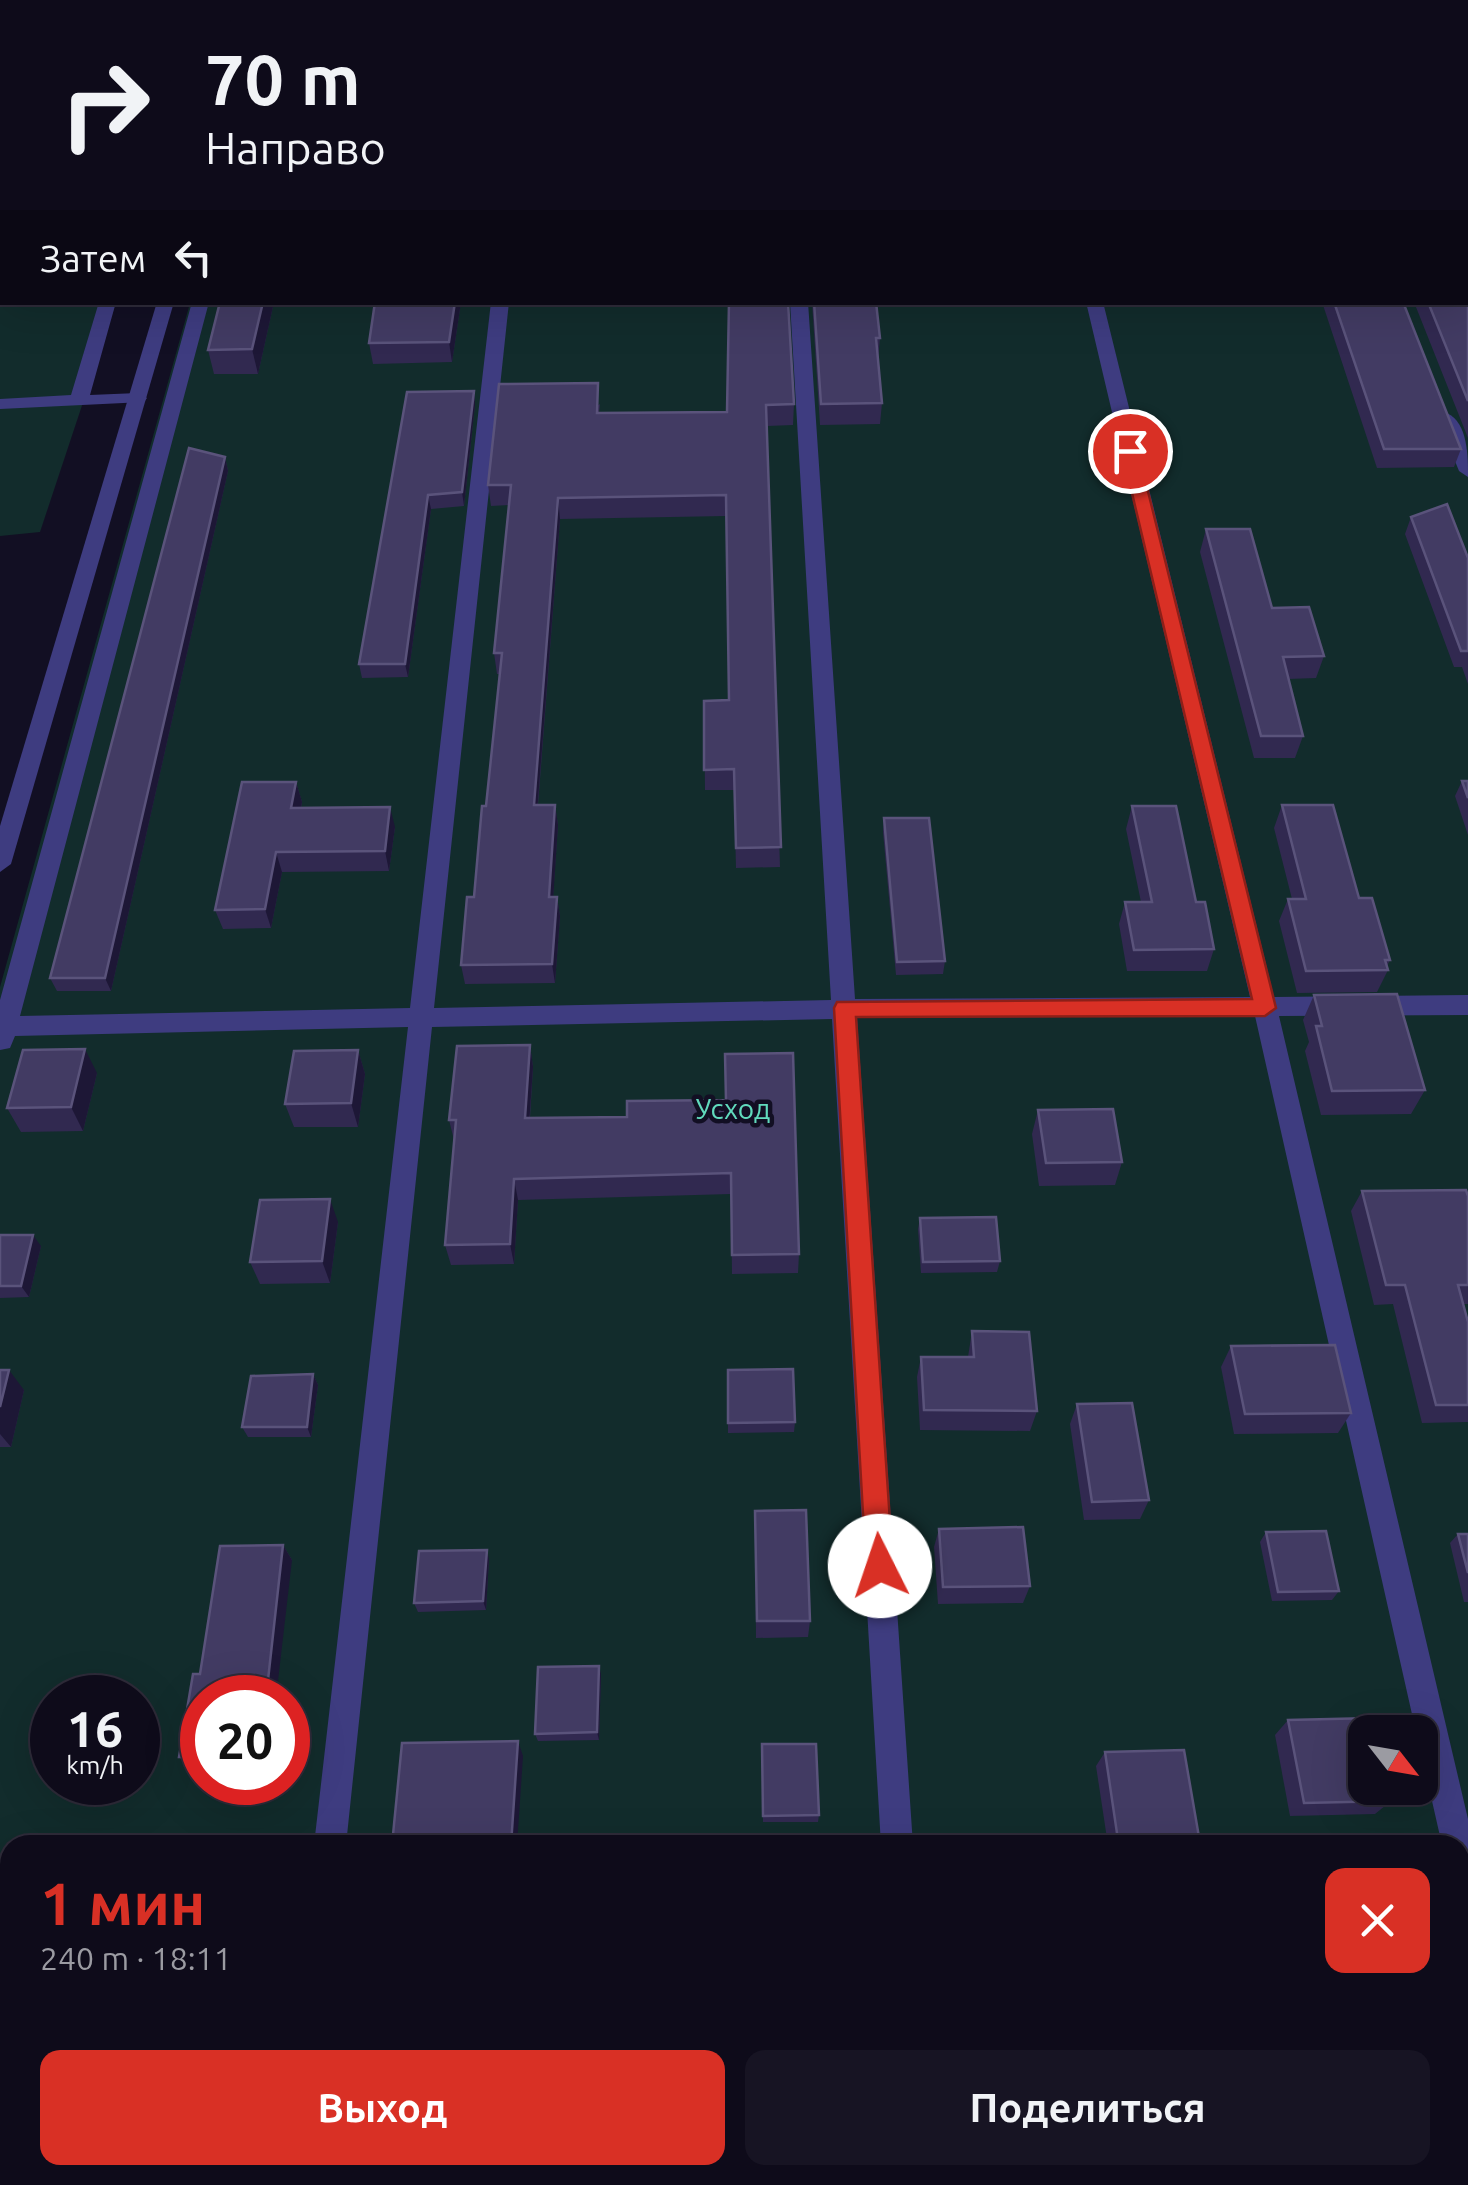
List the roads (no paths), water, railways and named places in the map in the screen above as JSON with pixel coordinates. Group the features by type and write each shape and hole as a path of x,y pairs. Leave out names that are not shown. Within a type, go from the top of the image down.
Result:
{"street":[{"path":"79,400 107,305"},
{"path":"0,864 165,305"},
{"path":"200,305 2,1034 844,1008 1468,1005"},
{"path":"331,1835 500,305"},
{"path":"799,305 896,1835"},
{"path":"1095,305 1265,1008 1456,1835"},
{"path":"0,404 138,398"},
{"path":"1441,404 1468,471"}],"park label":[{"name":"Усход","path":"733,1108"}]}
